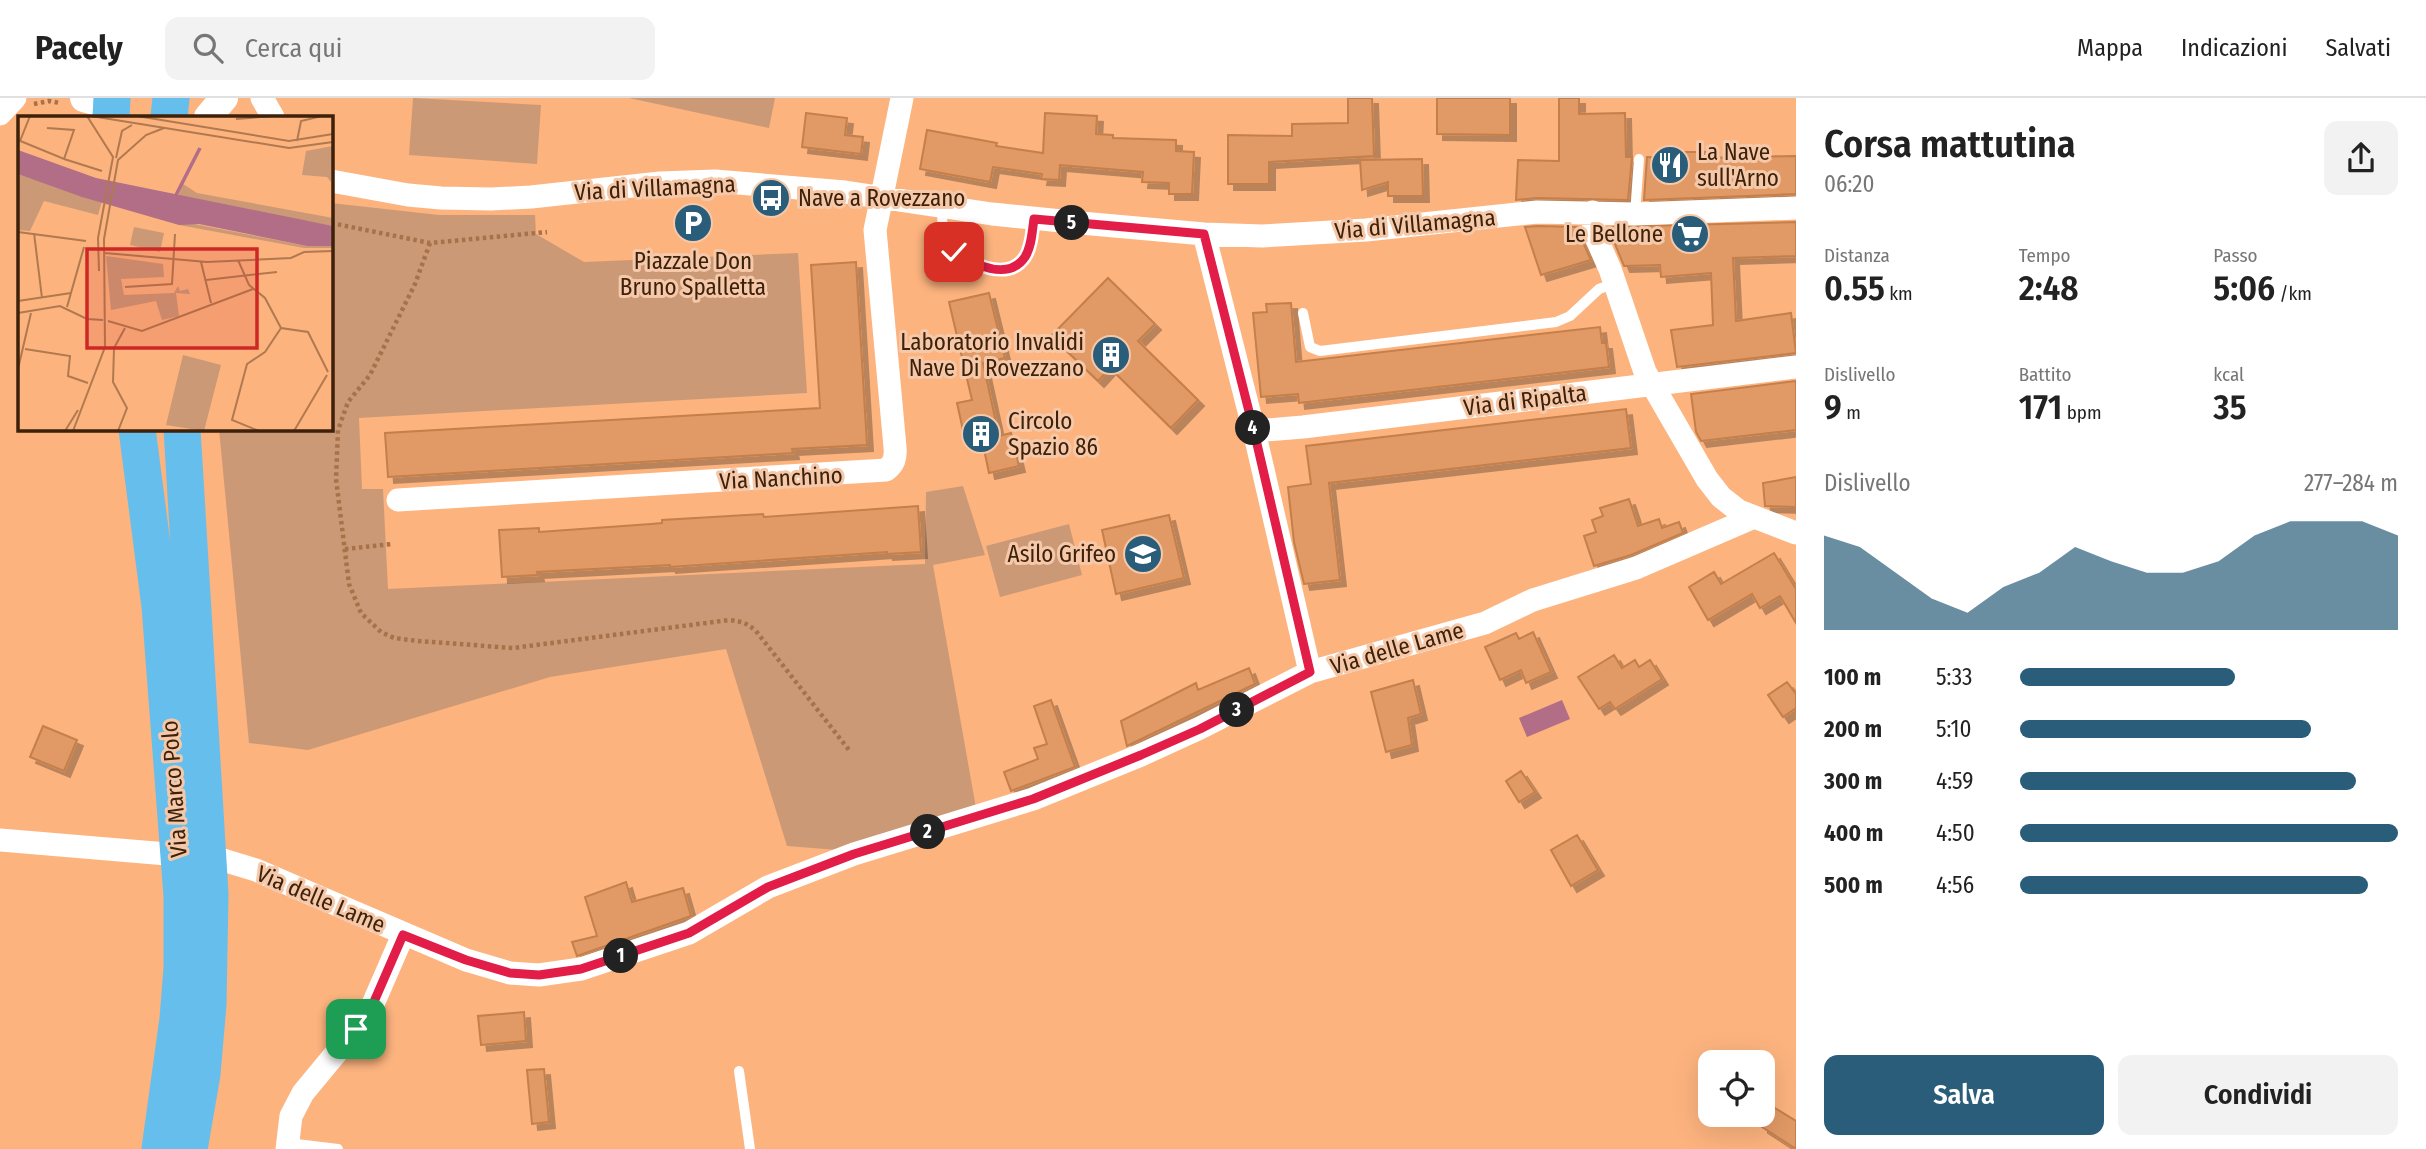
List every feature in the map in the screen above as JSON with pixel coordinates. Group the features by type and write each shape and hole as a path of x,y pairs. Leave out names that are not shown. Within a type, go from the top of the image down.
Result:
{"highway":[{"path":"169,116 170,98"},
{"name":"Via Marco Polo","path":"137,430 194,845"},
{"name":"Via Marco Polo","path":"182,430 196,895 208,1004 202,1074 189,1149"},
{"name":"Via Marco Polo","path":"160,1149 178,1019 182,968 196,895"}],"street":[{"path":"209,116 224,98"},
{"path":"262,98 272,116"},
{"path":"882,197 902,98"},
{"path":"0,114 21,103"},
{"name":"Via di Villamagna","path":"332,173 355,183 408,195"},
{"name":"Via di Villamagna","path":"332,181 408,195 442,198 531,197 660,183 715,181 773,184 1034,219 1204,234 1282,235 1366,230 1537,212 1635,214 1796,208"},
{"name":"Via Nanchino","path":"398,500 886,470 896,456 875,230 882,197"},
{"path":"1593,212 1594,233 1615,283 1645,372 1716,491 1734,508 1752,518 1796,533"},
{"path":"1204,234 1254,431 1310,672"},
{"name":"Via di Ripalta","path":"1254,431 1796,367"},
{"name":"Via delle Lame","path":"0,840 194,845 466,960 510,973 539,975 581,969 689,933 768,887 854,854 1033,799 1141,755 1200,729 1310,672 1485,623 1533,600 1636,568 1752,518"},
{"path":"287,1146 291,1116 303,1093 373,1004 403,935"}],"lane":[{"path":"1635,214 1639,159"},
{"path":"943,208 942,231 950,248 969,261 994,269 1008,269 1023,259 1028,249 1034,219"},
{"path":"1303,313 1310,346 1320,351 1556,322 1570,316 1598,289 1615,283"},
{"path":"739,1071 750,1149"},
{"path":"287,1146 338,1149"}],"path":[{"path":"21,103 49,101 104,107"},
{"path":"332,223 430,243 547,232"},
{"path":"430,243 415,285 370,375 348,402 338,430 336,479 349,584 360,613 381,632 394,638 513,648 729,620 749,624 849,750"},
{"path":"345,549 393,544"}],"shaded area":[{"path":"413,98 541,105 537,164 409,155"},
{"path":"629,98 775,98 769,128"},
{"path":"332,203 439,215 535,215 536,234 584,262 798,253 807,393 359,418 362,489 383,489 388,589 925,564 926,492 963,486 985,555 933,565 976,808 838,850 787,846 726,649 550,677 308,750 249,743 219,430 332,430"},
{"path":"1069,524 1082,575 1000,597 986,546"},
{"path":"1562,700 1570,719 1527,737 1519,718"}],"building":[{"path":"1348,98 1372,98 1374,156 1269,162 1269,184 1228,184 1228,135 1292,136 1292,124 1348,123"},
{"path":"1437,98 1510,98 1510,135 1437,134"},
{"path":"1559,98 1579,98 1579,114 1625,113 1626,157 1632,157 1628,200 1516,200 1518,160 1559,161"},
{"path":"806,113 847,118 845,135 863,137 861,154 802,147"},
{"path":"1045,113 1097,116 1096,134 1113,135 1113,138 1176,140 1176,151 1194,152 1192,194 1169,194 1169,183 1142,182 1143,172 1060,165 1059,180 1041,179 1042,174 993,167 990,182 920,169 927,130 997,143 996,146 1043,153"},
{"path":"1678,152 1705,152 1705,158 1796,156 1796,194 1644,200 1647,157 1678,158"},
{"path":"1422,159 1423,196 1388,196 1388,182 1362,190 1360,160"},
{"path":"1796,222 1796,256 1733,258 1736,321 1791,313 1796,353 1677,367 1671,330 1713,325 1711,273 1661,277 1660,265 1624,266 1608,227"},
{"path":"1525,227 1580,227 1581,238 1591,260 1541,275"},
{"path":"856,262 867,445 792,449 793,453 388,477 385,433 820,408 811,265"},
{"name":"Laboratorio Invalidi Nave Di Rovezzano","path":"1108,278 1155,324 1138,341 1198,400 1171,428 1110,368 1098,381 1051,336"},
{"path":"989,293 1005,358 983,363 999,436 1011,433 1019,466 989,473 982,440 966,444 957,403 972,400 949,302"},
{"path":"1291,303 1296,362 1600,327 1602,343 1606,343 1609,367 1299,403 1298,394 1261,397 1253,313 1267,312 1266,304"},
{"path":"1796,381 1796,430 1701,441 1696,432 1691,394"},
{"path":"1626,409 1631,448 1329,483 1340,580 1304,584 1294,542 1288,487 1311,484 1306,446"},
{"path":"1796,477 1796,507 1765,506 1763,483"},
{"path":"1629,499 1638,526 1659,519 1662,528 1679,522 1683,533 1631,555 1594,566 1584,536 1596,532 1592,520 1603,516 1600,508"},
{"path":"918,506 921,552 537,572 538,575 502,577 499,530 539,528 539,532 662,523 662,520 763,514 764,517"},
{"name":"Asilo Grifeo","path":"1169,515 1184,578 1116,594 1102,530"},
{"path":"1774,553 1796,589 1796,623 1780,596 1760,608 1752,594 1708,620 1689,587 1714,572 1721,584"},
{"path":"1533,632 1551,672 1526,683 1521,670 1500,680 1485,647 1516,633 1519,639"},
{"path":"1614,655 1622,668 1635,660 1639,667 1650,660 1662,679 1615,709 1610,702 1599,709 1578,677"},
{"path":"1249,668 1255,684 1127,746 1121,721 1196,683 1198,690"},
{"path":"1413,680 1421,714 1408,718 1412,745 1386,752 1371,692"},
{"path":"1787,682 1796,694 1796,708 1783,717 1768,695"},
{"path":"1051,700 1075,767 1011,791 1004,772 1038,759 1034,748 1047,744 1034,706"},
{"path":"43,726 77,740 64,771 30,757"},
{"path":"1521,771 1535,792 1519,802 1506,781"},
{"path":"1577,835 1598,870 1571,886 1551,850"},
{"path":"626,882 632,902 683,888 691,916 577,956 572,942 597,936 585,897"},
{"path":"524,1012 526,1041 481,1045 478,1016"},
{"path":"544,1069 549,1122 532,1124 527,1070"},
{"path":"1775,1108 1796,1121 1796,1149 1762,1127 1775,1127"}],"place":[{"name":"La Nave sull'Arno","path":"1670,165"},
{"name":"Nave a Rovezzano","path":"771,198"},
{"name":"Piazzale Don Bruno Spalletta","path":"693,223"},
{"name":"Le Bellone","path":"1690,234"},
{"name":"Laboratorio Invalidi Nave Di Rovezzano","path":"1111,355"},
{"name":"Circolo Spazio 86","path":"981,434"},
{"name":"Asilo Grifeo","path":"1143,554"}],"route":[{"path":"356,1029 373,1004 403,935 466,960 510,973 539,975 581,969 689,933 768,887 854,854 1033,799 1200,729 1310,672 1254,431 1204,234 1034,219 1026,255 1016,266 1008,269 986,267 954,252"}]}
